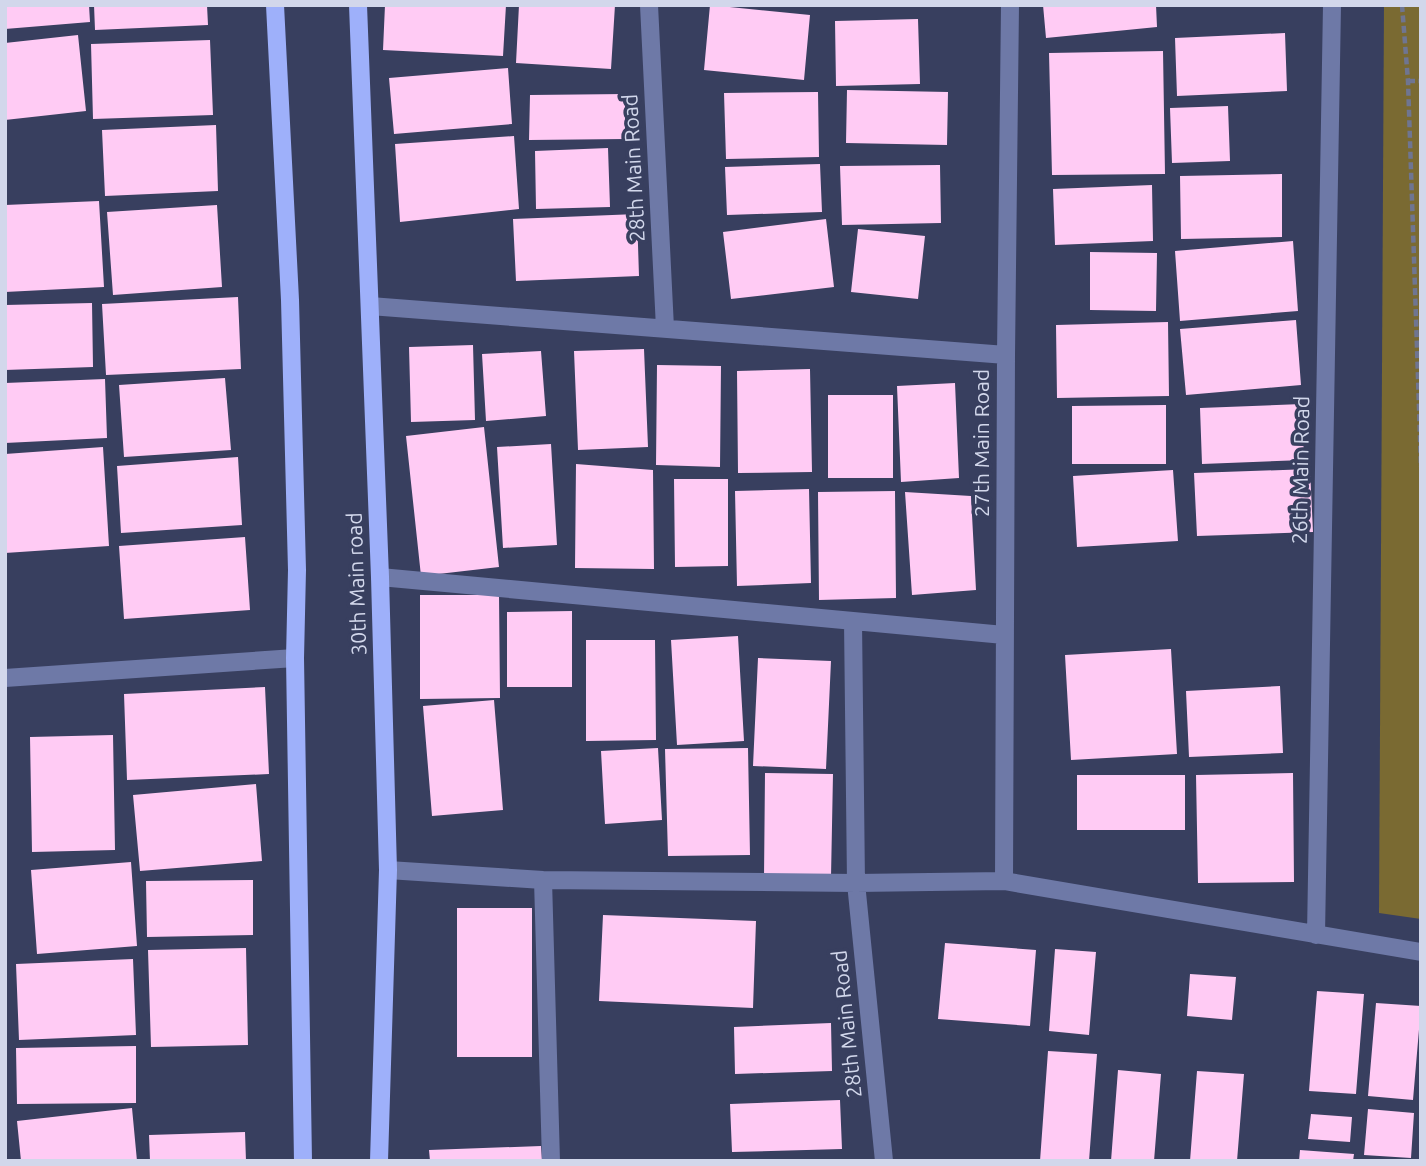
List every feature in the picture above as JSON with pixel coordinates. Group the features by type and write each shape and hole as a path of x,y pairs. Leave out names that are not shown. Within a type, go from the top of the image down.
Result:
{"main road":[{"path":"275,5 290,327 297,570 295,658 303,1161"},
{"name":"30th Main road","path":"358,5 380,577 388,870 379,1161"}],"street":[{"name":"28th Main Road","path":"649,5 664,328"},
{"name":"27th Main Road","path":"1004,881 1010,5"},
{"name":"26th Main Road","path":"1316,934 1332,5"},
{"path":"370,306 1006,355"},
{"path":"380,577 1004,635"},
{"name":"28th Main Road","path":"853,621 856,883 884,1161"},
{"path":"5,678 295,658"},
{"path":"388,870 543,880 856,883 1004,881 1421,953"},
{"path":"543,880 551,1161"}],"path":[{"path":"1402,5 1408,81 1421,467"},
{"path":"1408,81 1421,81"}],"shaded area":[{"path":"1384,5 1421,5 1421,919 1379,913"}],"building":[{"path":"5,5 89,5 90,22 5,29"},
{"path":"94,5 207,5 208,25 95,30"},
{"path":"385,5 506,5 503,56 383,50"},
{"path":"519,5 615,5 611,69 516,63"},
{"path":"710,5 810,15 804,80 704,70"},
{"path":"1043,5 1156,5 1157,27 1046,38"},
{"path":"918,19 920,84 836,86 835,21"},
{"path":"1285,33 1287,91 1177,96 1175,38"},
{"path":"78,35 86,111 5,120 5,43"},
{"path":"210,40 213,115 93,119 91,44"},
{"path":"1163,51 1165,174 1052,175 1049,53"},
{"path":"508,68 512,124 394,134 389,78"},
{"path":"847,90 948,92 947,145 846,143"},
{"path":"818,92 819,157 726,159 724,93"},
{"path":"625,94 625,139 529,140 530,95"},
{"path":"1228,106 1230,161 1172,163 1170,108"},
{"path":"216,125 218,191 105,196 102,130"},
{"path":"514,136 519,209 400,222 395,144"},
{"path":"608,148 610,207 536,209 535,151"},
{"path":"820,164 822,212 727,215 725,167"},
{"path":"940,165 941,223 842,225 840,166"},
{"path":"1282,174 1282,237 1181,239 1180,176"},
{"path":"1152,185 1153,241 1055,245 1053,189"},
{"path":"99,201 104,287 5,292 5,205"},
{"path":"217,205 222,287 113,295 107,212"},
{"path":"637,214 639,276 516,281 513,219"},
{"path":"826,219 834,287 731,299 723,232"},
{"path":"858,229 925,236 918,299 851,292"},
{"path":"1293,241 1298,311 1180,321 1175,251"},
{"path":"1090,252 1157,253 1156,311 1090,310"},
{"path":"238,297 241,369 106,375 102,304"},
{"path":"92,303 93,367 5,370 5,305"},
{"path":"1296,320 1301,385 1186,395 1180,329"},
{"path":"1168,322 1169,396 1057,398 1056,325"},
{"path":"473,345 475,420 411,422 409,347"},
{"path":"644,349 648,447 578,450 574,351"},
{"path":"541,351 546,416 486,421 482,354"},
{"path":"657,365 721,366 720,467 656,465"},
{"path":"810,369 812,472 738,473 737,371"},
{"path":"225,378 231,450 124,457 119,385"},
{"path":"105,379 107,438 5,443 5,383"},
{"path":"955,383 959,478 901,482 897,386"},
{"path":"828,395 893,395 893,478 828,478"},
{"path":"1302,404 1304,460 1202,464 1200,408"},
{"path":"1166,405 1166,464 1072,464 1072,406"},
{"path":"484,427 499,567 421,576 406,436"},
{"path":"551,444 557,545 503,548 497,447"},
{"path":"103,447 109,546 5,553 5,454"},
{"path":"238,457 242,525 121,533 117,466"},
{"path":"576,464 653,470 654,569 575,568"},
{"path":"1310,469 1313,532 1197,536 1194,473"},
{"path":"1173,470 1178,541 1077,547 1073,476"},
{"path":"674,479 728,479 728,566 675,567"},
{"path":"809,489 811,583 737,586 735,491"},
{"path":"895,491 896,598 819,600 818,492"},
{"path":"905,492 971,496 976,590 912,595"},
{"path":"245,537 250,610 124,619 119,546"},
{"path":"420,595 499,595 500,698 420,699"},
{"path":"572,611 572,687 507,687 507,612"},
{"path":"738,636 744,741 677,745 671,640"},
{"path":"586,640 655,640 656,740 586,741"},
{"path":"1171,649 1177,754 1071,760 1065,655"},
{"path":"758,658 831,661 826,769 753,766"},
{"path":"1280,686 1283,753 1189,757 1186,691"},
{"path":"265,687 269,774 127,780 124,694"},
{"path":"494,700 503,810 432,816 423,706"},
{"path":"113,735 115,850 32,852 30,737"},
{"path":"658,748 662,820 605,824 601,751"},
{"path":"748,748 750,855 668,856 665,749"},
{"path":"765,773 833,774 831,877 764,877"},
{"path":"1293,773 1294,882 1198,883 1196,775"},
{"path":"1077,775 1185,775 1185,830 1077,830"},
{"path":"256,784 262,861 140,871 133,795"},
{"path":"131,862 137,946 37,954 31,870"},
{"path":"253,880 253,935 147,937 146,881"},
{"path":"457,908 532,908 532,1057 457,1057"},
{"path":"603,915 756,921 753,1008 599,1001"},
{"path":"945,943 1036,950 1030,1026 938,1019"},
{"path":"246,948 248,1045 151,1047 148,950"},
{"path":"1055,949 1096,952 1089,1035 1049,1031"},
{"path":"133,959 136,1035 19,1040 16,964"},
{"path":"1190,974 1236,977 1232,1020 1187,1016"},
{"path":"1317,991 1364,994 1356,1094 1309,1091"},
{"path":"1376,1003 1421,1006 1413,1100 1368,1096"},
{"path":"831,1023 832,1071 735,1074 734,1027"},
{"path":"136,1046 136,1103 17,1104 16,1048"},
{"path":"1048,1051 1097,1054 1089,1161 1040,1161"},
{"path":"1118,1070 1161,1074 1154,1161 1111,1161"},
{"path":"1197,1071 1244,1074 1237,1161 1190,1161"},
{"path":"840,1100 842,1149 732,1152 730,1104"},
{"path":"132,1108 137,1161 21,1161 17,1121"},
{"path":"1368,1109 1414,1113 1411,1158 1364,1155"},
{"path":"1311,1114 1352,1117 1350,1142 1308,1139"},
{"path":"245,1132 246,1161 150,1161 149,1135"},
{"path":"541,1146 542,1161 430,1161 429,1150"},
{"path":"1300,1150 1354,1154 1353,1161 1299,1161"}]}
